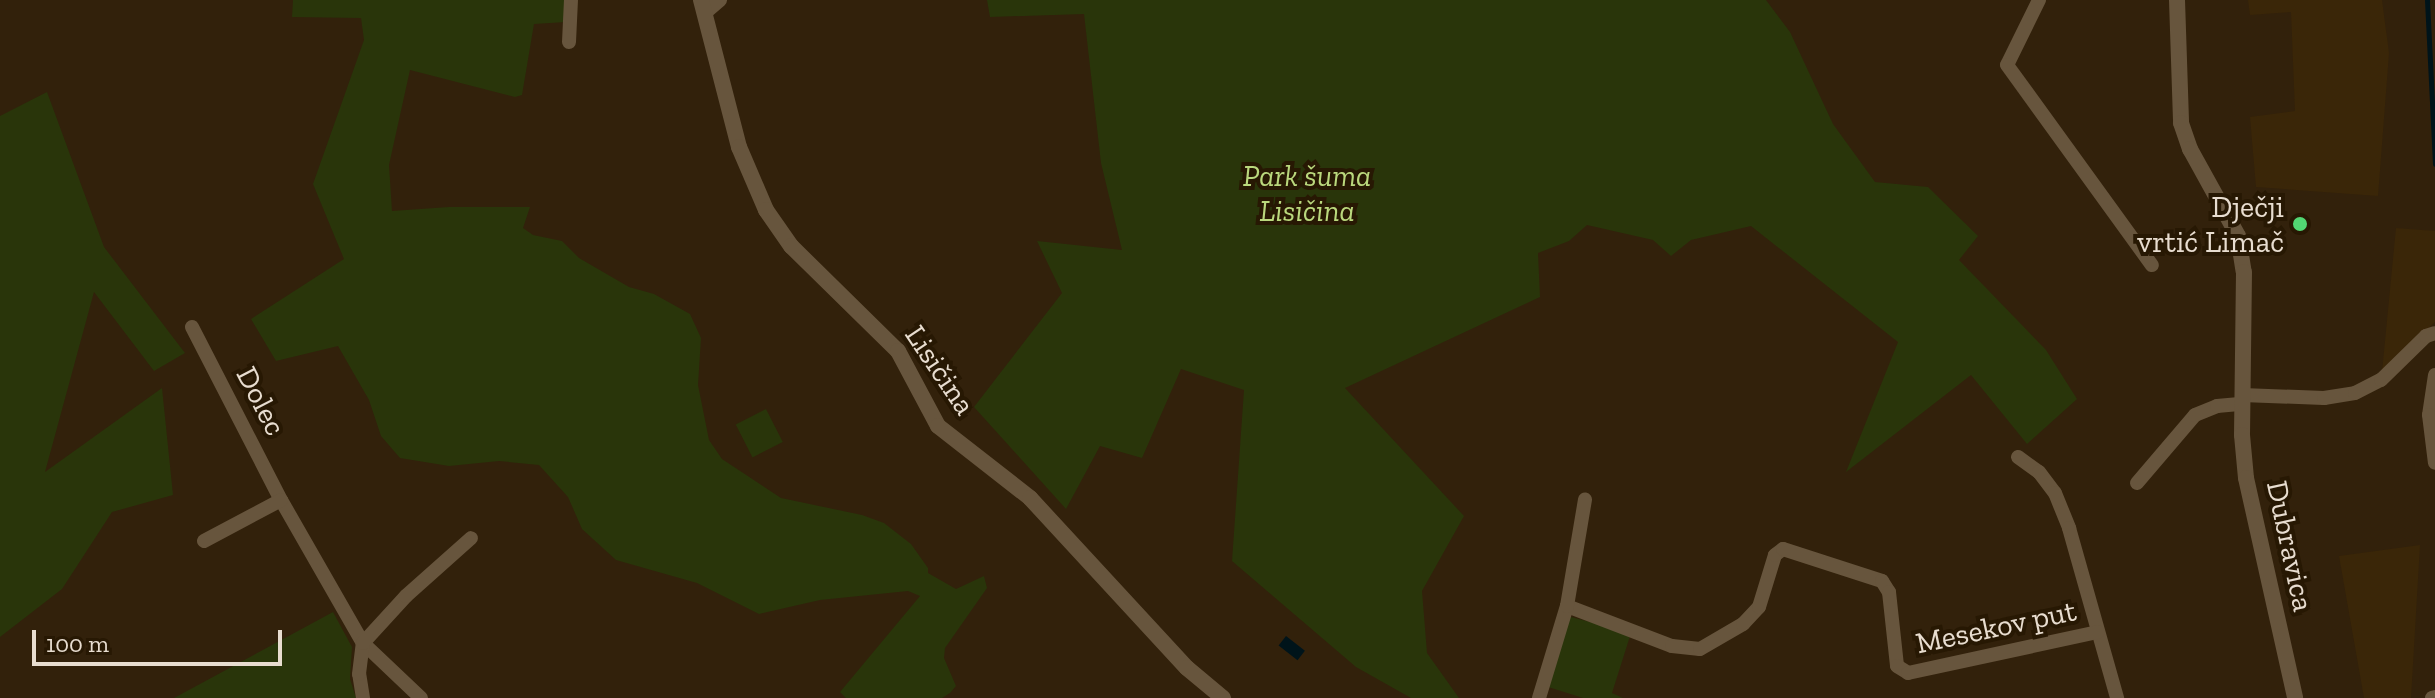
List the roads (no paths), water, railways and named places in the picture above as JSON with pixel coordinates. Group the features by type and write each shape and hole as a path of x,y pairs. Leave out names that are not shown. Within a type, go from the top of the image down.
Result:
{"street":[{"path":"569,42 571,0"},
{"name":"Lisičina","path":"720,0 703,7 729,113 745,164 766,210 791,246 898,351 938,426 1030,498 1187,668 1223,698"},
{"path":"2039,0 2007,65 2152,265"},
{"name":"Dubravica","path":"2177,0 2181,123 2190,149 2238,236 2244,272 2242,399 2246,478 2295,698"},
{"name":"Dolec","path":"192,327 281,500 363,643 421,698"},
{"path":"2137,483 2195,415 2242,399 2324,398 2355,393 2381,380 2426,336 2435,333"},
{"path":"2435,375 2429,415 2435,463"},
{"name":"Mesekov put","path":"2018,457 2039,472 2055,493 2117,698"},
{"path":"204,541 281,500"},
{"path":"1539,698 1567,606 1585,500"},
{"path":"363,698 359,674 363,643 397,605 471,538"},
{"name":"Mesekov put","path":"1567,606 1672,646 1700,649 1743,624 1759,607 1775,555 1783,549 1882,581 1889,592 1897,666 1908,673 2098,632"}],"waterway":[{"name":"Dubravica","path":"2427,0 2435,164"}],"place":[{"name":"Dječji vrtić Limač","path":"2300,224"}],"park label":[{"name":"Park šuma Lisičina","path":"1307,193"}]}
